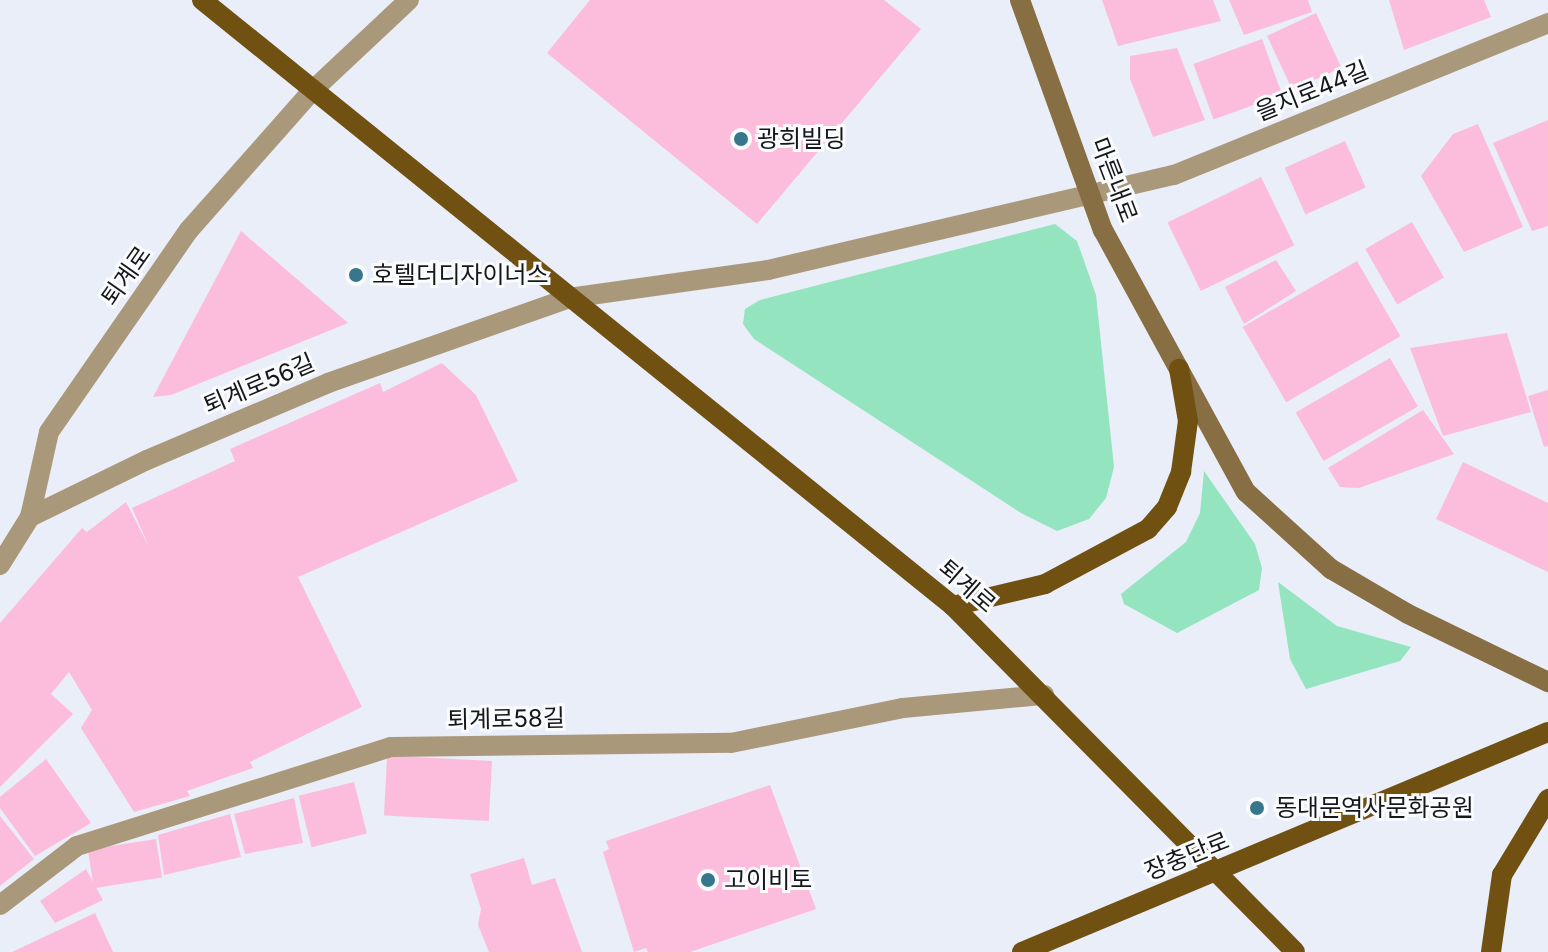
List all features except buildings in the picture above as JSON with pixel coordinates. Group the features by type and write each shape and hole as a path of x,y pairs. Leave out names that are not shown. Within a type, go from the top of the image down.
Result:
{"main road":[{"name":"퇴계로","path":"202,0 953,606 1220,871 1295,952"},
{"name":"마른내로","path":"1020,0 1103,230 1246,492 1331,569 1408,614 1548,682"},
{"path":"953,606 1045,584 1148,529 1167,507 1181,472 1188,421 1179,369"},
{"name":"장충단로","path":"1022,952 1548,732"},
{"path":"1491,952 1493,908 1502,875 1548,799"}],"street":[{"name":"퇴계로","path":"30,517 49,432 189,230 312,91 409,0"},
{"name":"을지로44길","path":"1091,194 1174,175 1548,23"},
{"path":"569,298 768,270 1091,194"},
{"name":"퇴계로56길","path":"30,517 147,460 328,383 569,298"},
{"path":"0,565 30,517"},
{"name":"퇴계로58길","path":"0,905 77,846 391,747 731,743 903,708 1044,695"}],"green space":[{"path":"1055,224 1077,241 1096,295 1114,467 1106,498 1089,519 1057,531 1021,513 754,339 743,324 745,309 760,300"},
{"path":"1204,471 1255,544 1262,568 1259,590 1177,633 1124,604 1121,594 1186,542 1200,513"},
{"path":"1278,582 1337,626 1411,647 1400,661 1306,689 1290,659"}],"place":[{"name":"광희빌딩","path":"741,139"},
{"name":"호텔더디자이너스","path":"356,275"},
{"name":"동대문역사문화공원","path":"1257,808"},
{"name":"고이비토","path":"708,880"}]}
